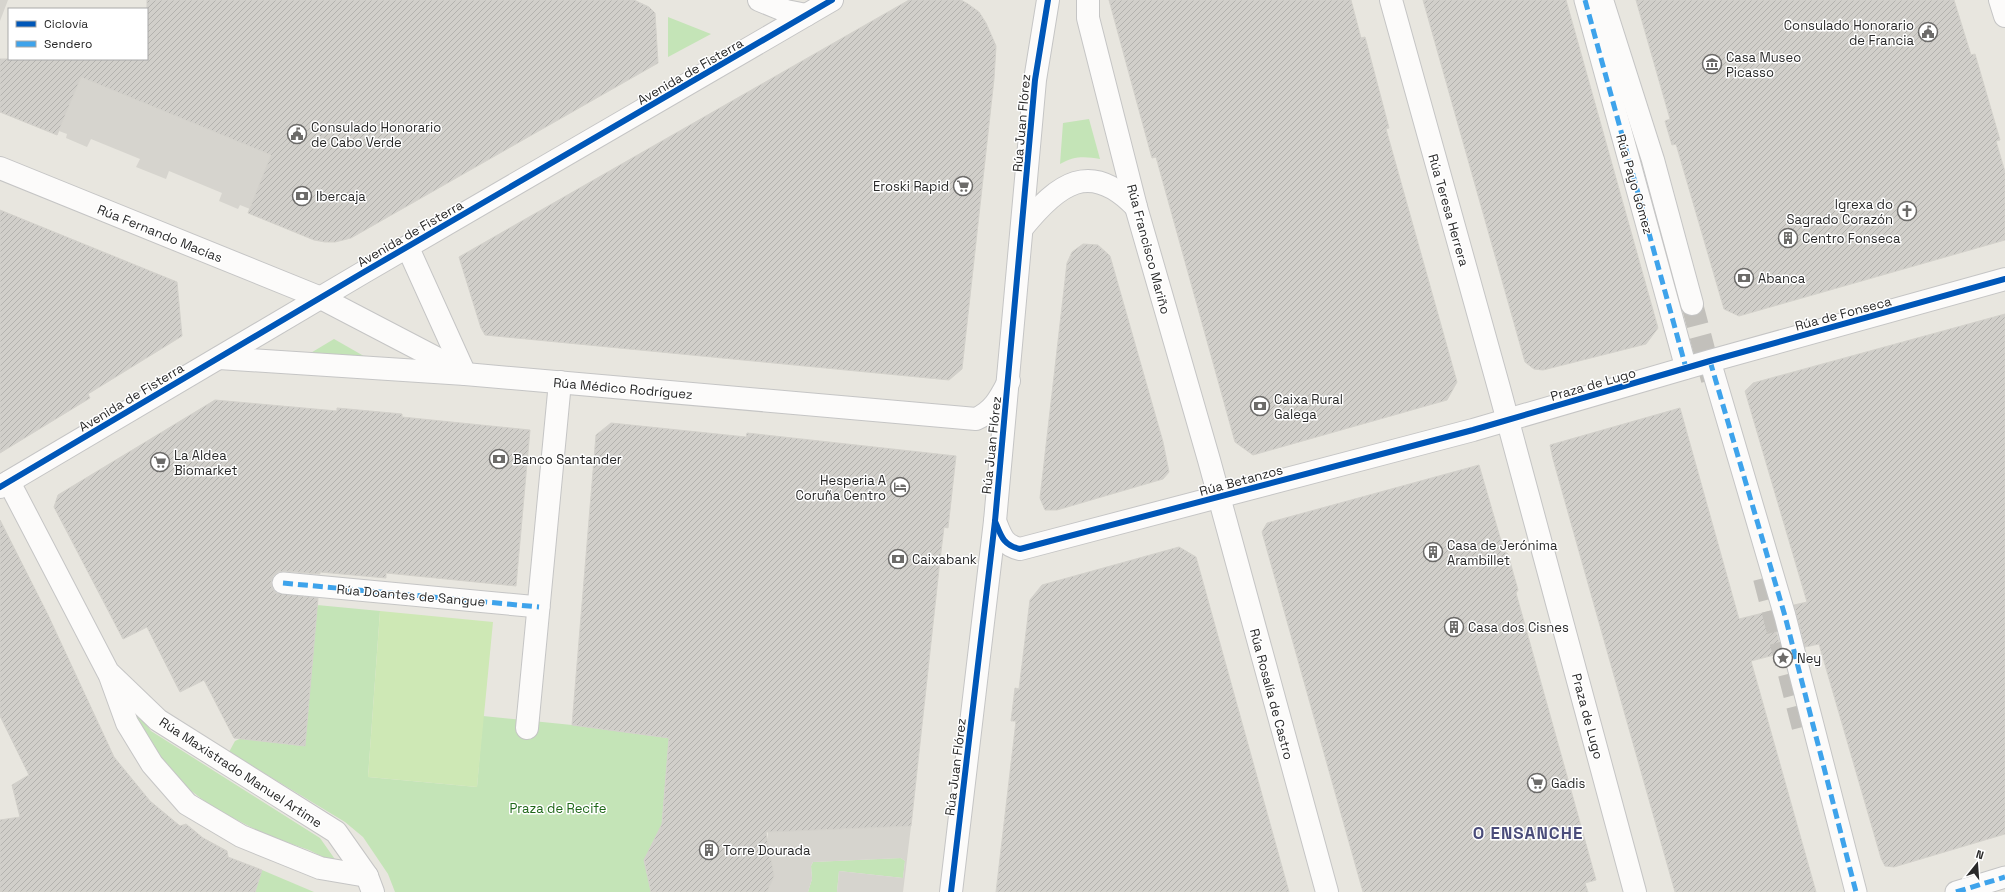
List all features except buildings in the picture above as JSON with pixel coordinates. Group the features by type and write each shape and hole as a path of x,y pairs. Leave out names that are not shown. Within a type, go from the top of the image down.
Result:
{"street":[{"path":"759,0 786,11 806,15"},
{"name":"Avenida de Fisterra","path":"5,484 832,0"},
{"name":"Rúa Juan Flórez","path":"951,892 1009,382 1035,80 1048,0"},
{"name":"Rúa Francisco Mariño","path":"1088,0 1086,5 1089,25 1136,207 1219,496"},
{"name":"Rúa Teresa Herrera","path":"1390,0 1507,421"},
{"name":"Rúa Payo Gómez","path":"1585,0 1686,368"},
{"name":"Rúa Payo Gómez","path":"1602,0 1653,160 1692,304"},
{"path":"2000,0 2005,16"},
{"name":"Rúa Fernando Macías","path":"0,168 321,298 465,374"},
{"path":"1023,227 1041,205 1056,193 1074,182 1092,181 1112,186 1136,207"},
{"path":"408,248 465,374"},
{"name":"Rúa de Fonseca","path":"1686,368 2005,279"},
{"name":"Rúa Médico Rodríguez","path":"219,358 465,374 976,418 987,414 998,402 1009,382"},
{"path":"1710,361 1785,616 1856,892"},
{"name":"Praza de Lugo","path":"1635,892 1507,421 1686,368"},
{"path":"527,728 560,382"},
{"name":"Rúa Betanzos","path":"994,521 1005,542 1011,547 1020,549 1507,421"},
{"name":"Rúa Maxistrado Manuel Artime","path":"5,484 108,672 127,723 152,764 187,804 248,839 320,868 370,884"},
{"name":"Rúa Rosalía de Castro","path":"1219,496 1327,892"},
{"name":"Rúa Doantes de Sangue","path":"283,583 539,607"},
{"name":"Rúa Maxistrado Manuel Artime","path":"108,672 158,720 336,832 370,884"},
{"path":"1956,892 2005,877"}],"green space":[{"path":"668,17 711,34 668,57"},
{"path":"1089,119 1100,159 1079,157 1070,159 1060,164 1063,123"},
{"path":"334,339 376,363 309,354"},
{"name":"Praza de Recife","path":"317,605 380,611 368,777 477,787 483,716 572,725 669,738 662,824 644,860 651,892 395,892 388,874 363,837 345,822 229,752 235,741 250,734"},
{"path":"380,611 493,622 477,787 368,777"},
{"path":"124,695 151,731 320,838 339,865 309,850 266,835 212,807 167,772"},
{"path":"901,858 905,861 903,878 839,871 837,892 808,892 812,879 811,866 813,862"},
{"path":"262,870 314,892 255,892"}],"shaded area":[{"path":"0,0 8,0 0,21"},
{"path":"81,77 271,155 250,209 240,205 238,209 219,201 222,193 169,171 166,179 136,167 140,159 91,139 87,147 66,138 67,134 59,131"},
{"path":"911,826 903,892 837,892 839,871 903,878 905,861 901,858 813,862 811,866 812,879 808,892 767,892 768,831"}],"tunnel":[{"path":"1692,304 1712,380"},
{"path":"1764,578 1805,736"}],"marked path":[{"path":"1585,0 1686,368"},
{"path":"1710,361 1785,616 1856,892"},
{"path":"283,583 539,607"},
{"path":"1956,892 2005,877"}],"cycle path":[{"path":"0,487 364,272 832,0"},
{"path":"951,892 995,521 1035,80 1048,0"},
{"path":"995,521 1003,539 1010,545 1020,549 1473,430 1710,361 2005,279"}],"place":[{"name":"Consulado Honorario de Francia","path":"1928,32"},
{"name":"Casa Museo Picasso","path":"1712,64"},
{"name":"Consulado Honorario de Cabo Verde","path":"297,134"},
{"name":"Eroski Rapid","path":"963,186"},
{"name":"Ibercaja","path":"302,196"},
{"name":"Igrexa do Sagrado Corazón","path":"1907,211"},
{"name":"Centro Fonseca","path":"1788,238"},
{"name":"Abanca","path":"1744,278"},
{"name":"Caixa Rural Galega","path":"1260,406"},
{"name":"Banco Santander","path":"499,459"},
{"name":"La Aldea Biomarket","path":"160,462"},
{"name":"Hesperia A Coruña Centro","path":"900,487"},
{"name":"Casa de Jerónima Arambillet","path":"1433,552"},
{"name":"Caixabank","path":"898,559"},
{"name":"Casa dos Cisnes","path":"1454,627"},
{"name":"Ney","path":"1783,658"},
{"name":"Gadis","path":"1537,783"},
{"name":"Torre Dourada","path":"709,850"}],"district":[{"name":"O ENSANCHE","path":"1528,833"}]}
